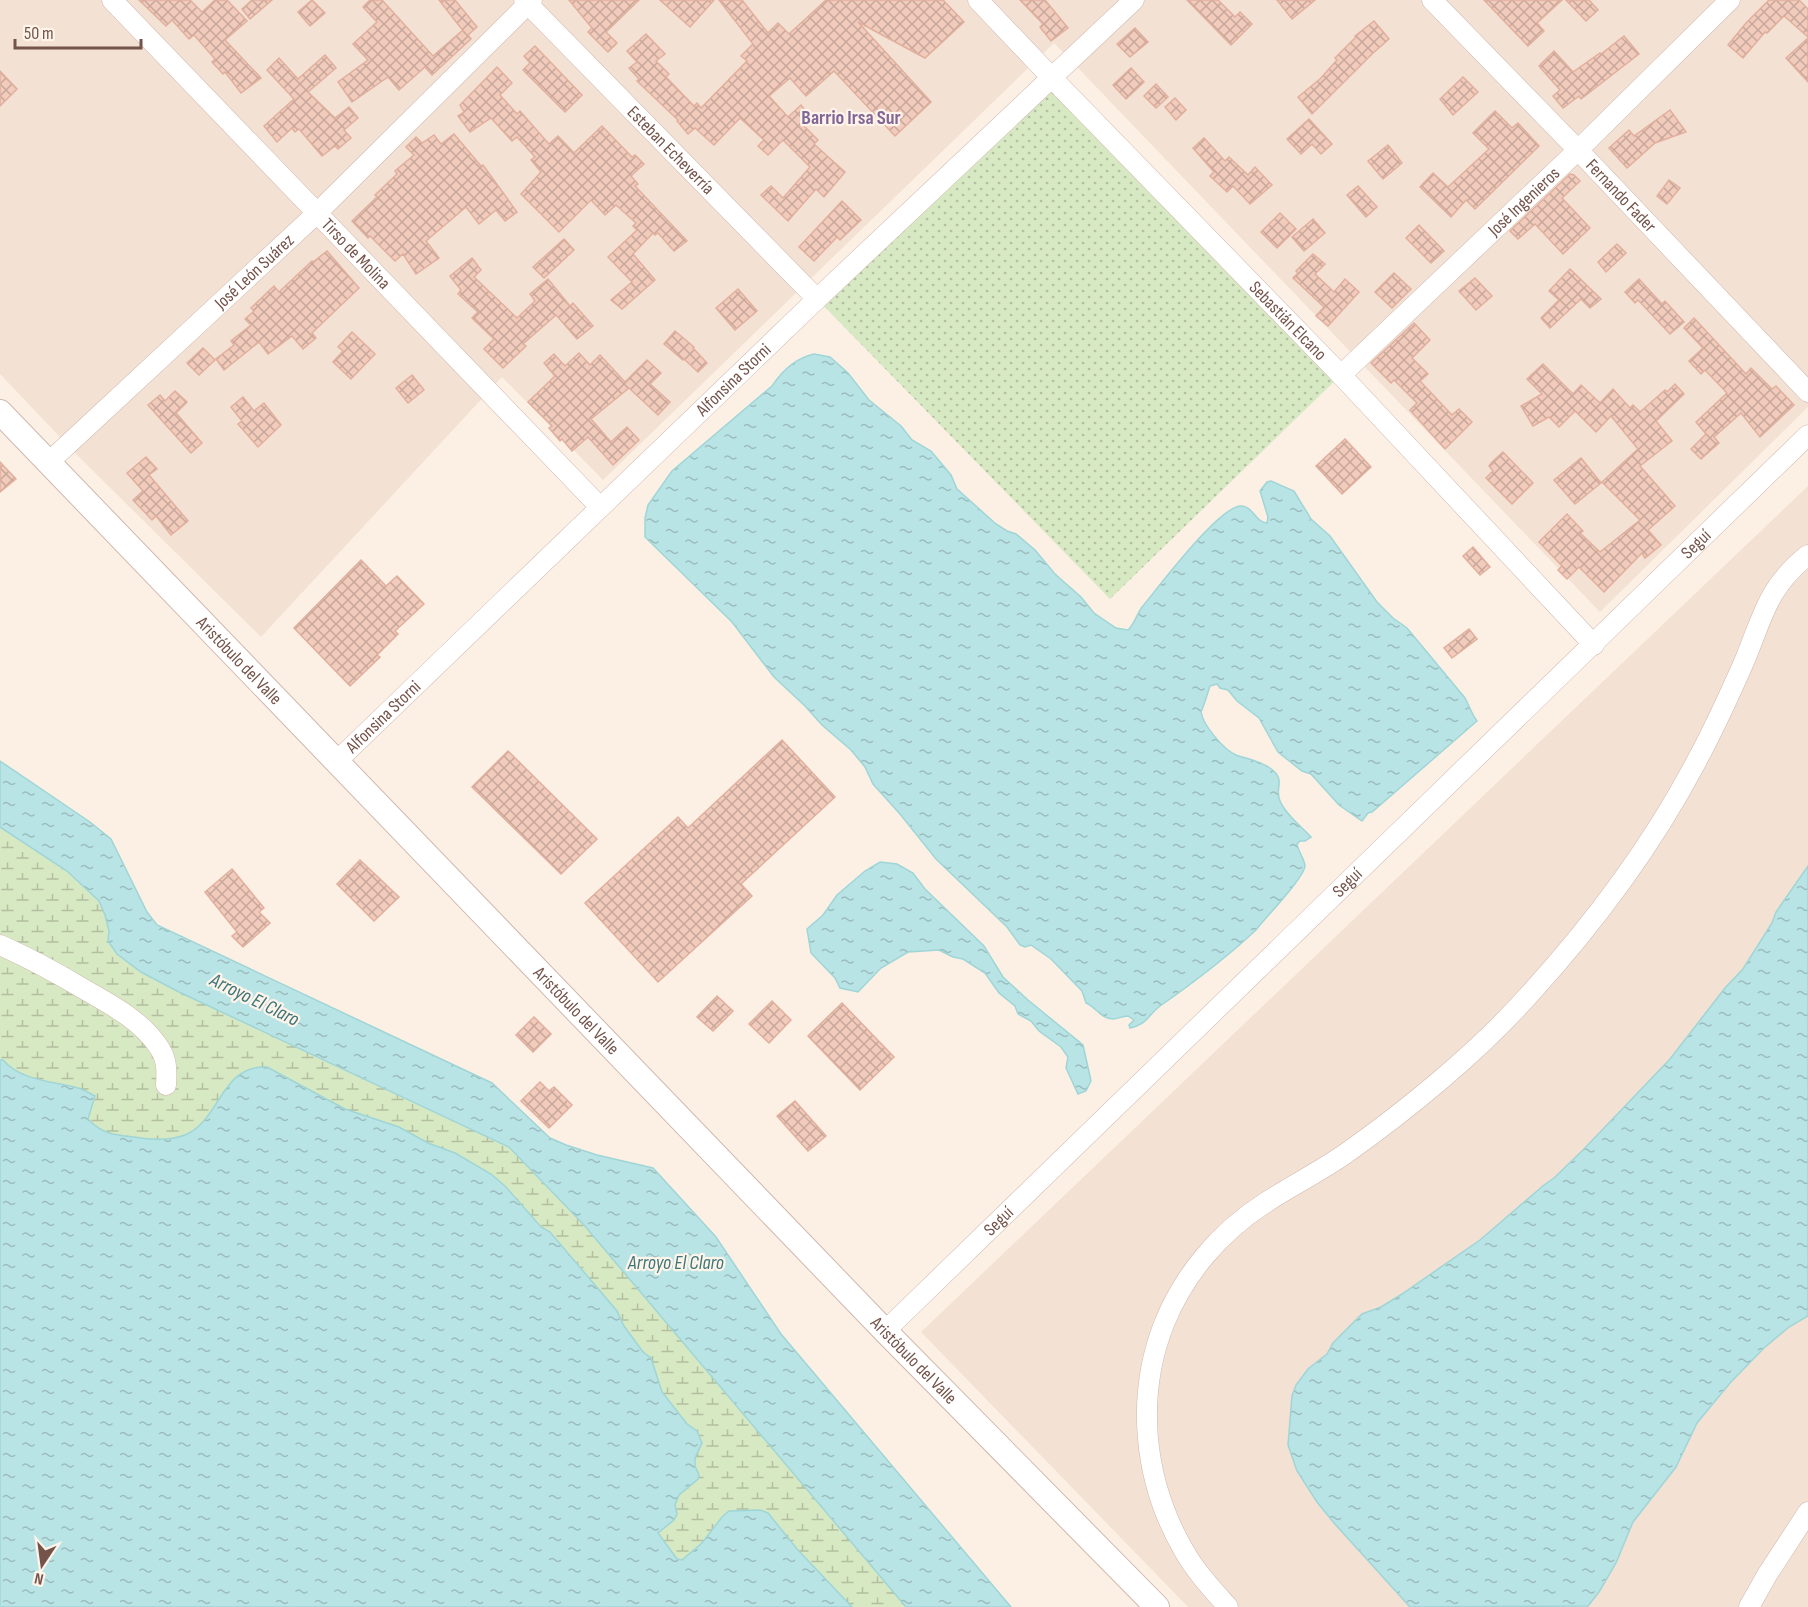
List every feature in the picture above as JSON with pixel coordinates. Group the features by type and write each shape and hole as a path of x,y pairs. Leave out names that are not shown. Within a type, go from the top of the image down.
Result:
{"street":[{"name":"Tirso de Molina","path":"112,0 600,507"},
{"name":"Sebastián Elcano","path":"978,0 1341,375 1594,645"},
{"name":"Alfonsina Storni","path":"337,761 817,299 1134,0"},
{"name":"Fernando Fader","path":"1432,0 1808,392"},
{"name":"José Ingenieros","path":"1341,375 1578,150 1730,0"},
{"name":"José León Suárez","path":"49,462 316,214 528,1"},
{"name":"Esteban Echeverría","path":"528,1 817,299"},
{"name":"Aristóbulo del Valle","path":"0,412 885,1330 1157,1607"},
{"name":"Seguí","path":"885,1330 1808,435"},
{"path":"1228,1607 1184,1553 1170,1526 1150,1462 1147,1426 1148,1385 1154,1353 1164,1323 1180,1290 1202,1258 1232,1227 1264,1204 1343,1155 1390,1120 1499,1027 1545,977 1630,869 1665,817 1725,705 1773,591 1790,569 1808,555"},
{"path":"0,945 30,958 115,1007 140,1025 159,1046 167,1065 166,1085"},
{"path":"1749,1607 1808,1512"}],"shaded area":[{"path":"0,0 1808,0 1808,407 1600,612 1054,43 603,480 502,377 261,637 77,455 0,374"},
{"path":"1808,486 1808,1607 1188,1607 921,1332"}],"green space":[{"path":"1052,78 1341,375 1110,599 817,299"},
{"path":"0,827 78,880 104,910 108,925 108,941 179,992 509,1147 584,1225 906,1607 0,1607"}],"water":[{"path":"814,354 830,357 848,373 869,400 901,426 912,440 931,451 951,475 957,489 996,524 1016,534 1035,550 1055,574 1081,597 1094,613 1116,628 1128,630 1130,628 1142,607 1161,583 1218,519 1241,506 1267,523 1268,517 1260,491 1267,482 1271,481 1294,491 1311,519 1330,536 1377,602 1407,628 1465,698 1477,721 1372,812 1368,813 1362,821 1339,805 1311,774 1302,771 1278,752 1259,718 1237,701 1228,690 1220,688 1217,684 1210,686 1201,712 1205,723 1231,752 1266,766 1278,776 1280,801 1290,816 1311,837 1297,844 1305,866 1291,888 1256,930 1209,970 1160,1006 1144,1022 1130,1028 1129,1025 1134,1020 1128,1016 1113,1019 1105,1017 1086,1003 1082,991 1051,959 1031,945 1025,947 1020,945 1007,927 936,859 873,784 865,767 851,750 822,725 774,677 732,622 645,537 648,505 672,471 772,386 790,366"},
{"name":"Arroyo El Claro","path":"0,761 90,822 111,839 147,912 157,925 492,1083 550,1138 597,1155 653,1168 716,1237 781,1334 1011,1607 906,1607 584,1225 509,1147 179,992 141,972 117,954 108,941 109,931 99,901 67,871 0,827"},
{"path":"880,862 897,864 913,873 925,889 984,946 1003,977 1083,1045 1091,1081 1086,1091 1078,1094 1066,1068 1068,1057 1061,1047 1039,1031 1031,1021 1018,1014 1015,1006 999,993 985,973 963,959 939,950 908,952 881,968 858,992 840,988 835,978 811,953 807,929 823,915 837,895 865,871"},
{"path":"1808,866 1808,1316 1789,1327 1764,1348 1730,1383 1697,1423 1676,1467 1633,1522 1616,1563 1588,1606 1410,1607 1334,1523 1297,1471 1288,1445 1292,1396 1296,1385 1308,1369 1327,1354 1333,1343 1362,1314 1381,1307 1402,1294 1480,1240 1554,1178 1583,1150 1670,1059 1725,988 1743,969 1772,923 1776,912"},
{"path":"0,1060 28,1076 80,1089 95,1096 88,1119 103,1131 153,1139 179,1137 197,1128 239,1075 251,1069 267,1067 345,1109 399,1127 428,1143 455,1153 491,1174 506,1187 541,1227 550,1232 617,1311 624,1326 643,1352 651,1358 662,1392 687,1424 697,1431 702,1443 695,1458 698,1479 679,1495 675,1505 677,1514 674,1520 658,1533 677,1559 682,1560 702,1543 729,1511 760,1510 768,1513 797,1549 852,1607 0,1607"}],"building":[{"path":"139,0 190,0 202,12 215,0 227,0 247,21 225,40 261,78 241,93 225,72 223,74 212,62 215,59 194,35 189,39 172,20 166,26"},
{"path":"252,0 272,0 250,19 242,9"},
{"path":"312,0 325,13 310,26 298,12"},
{"path":"370,0 382,0 433,56 463,30 439,0 455,0 477,27 468,35 471,39 432,75 425,67 399,90 388,77 352,102 338,82 368,60 353,44 377,22 363,7"},
{"path":"569,0 639,0 606,32 617,43 608,52 588,32 592,28"},
{"path":"660,0 714,0 690,27"},
{"path":"719,0 742,0 768,33 778,23 789,34 826,0 943,0 964,22 925,58 858,22 931,102 895,136 834,71 806,96 790,78 769,96 788,117 801,105 811,117 803,125 818,140 814,144 845,172 824,197 816,189 788,221 761,195 771,186 783,198 810,167 783,140 768,155 758,146 764,140 740,118 714,145 695,128 688,134 678,120 637,81 639,79 629,68 637,62 627,51 646,34 665,54 656,61 669,74 666,77 694,106 697,103 701,108 747,61 741,56 753,44"},
{"path":"1020,0 1045,0 1068,28 1051,41 1040,27 1043,24"},
{"path":"1187,0 1218,0 1235,17 1240,12 1252,24 1231,45"},
{"path":"1277,0 1315,0 1292,19"},
{"path":"1484,0 1562,0 1537,23 1544,31 1528,46"},
{"path":"1566,0 1589,0 1598,10 1586,21"},
{"path":"1769,0 1799,0 1808,9 1808,37 1784,16 1767,33 1765,32 1743,58 1728,45"},
{"path":"1374,21 1389,39 1312,114 1298,97 1320,79 1355,36"},
{"path":"1135,28 1148,42 1130,57 1117,44"},
{"path":"1624,36 1639,54 1581,99 1579,96 1563,108 1553,96 1560,90 1539,66 1554,51 1573,72"},
{"path":"1808,38 1808,82 1786,58"},
{"path":"535,46 582,95 565,112 523,70 530,63 524,56"},
{"path":"325,55 336,68 308,92 335,118 349,107 358,118 344,130 351,138 338,149 335,146 322,156 299,129 295,132 292,128 277,142 264,126 294,99 267,70 279,58 298,79"},
{"path":"497,67 512,83 500,95 517,114 520,111 549,144 558,136 574,153 602,126 632,157 635,155 644,164 631,176 638,184 635,186 687,241 674,251 658,233 655,235 653,233 633,254 655,280 622,309 611,300 632,282 608,257 637,230 633,226 636,223 616,205 605,215 591,200 559,232 521,194 541,172 531,160 535,157 517,137 512,141 491,118 470,132 458,116 464,112 460,105"},
{"path":"1131,68 1144,82 1126,99 1113,85"},
{"path":"0,71 17,89 0,106"},
{"path":"1463,77 1478,92 1453,115 1440,99"},
{"path":"1156,84 1168,97 1156,108 1144,96"},
{"path":"1175,98 1186,110 1176,120 1165,107"},
{"path":"1670,110 1686,132 1655,143 1627,168 1609,148 1629,130 1634,136"},
{"path":"1495,111 1512,128 1518,123 1539,146 1475,209 1466,200 1451,217 1420,187 1433,173 1448,187 1489,149 1473,133"},
{"path":"1309,119 1332,144 1321,154 1312,144 1301,154 1287,139"},
{"path":"454,134 481,166 483,165 517,212 505,221 496,210 479,224 466,207 426,241 439,258 416,274 403,254 395,261 352,221 397,174 395,171 414,155 406,147 416,137 422,143 434,135 441,144"},
{"path":"1204,138 1225,161 1229,157 1248,175 1255,167 1272,185 1250,204 1233,186 1227,192 1210,176 1214,172 1193,148"},
{"path":"1388,145 1402,163 1383,179 1368,161"},
{"path":"1570,174 1580,181 1562,198 1590,228 1563,254 1535,224 1518,239 1510,231"},
{"path":"1669,180 1680,188 1667,204 1657,196"},
{"path":"1358,186 1377,207 1366,217 1347,195"},
{"path":"842,201 861,220 840,240 837,237 814,261 799,247"},
{"path":"1280,213 1296,229 1277,248 1261,232"},
{"path":"1313,219 1325,233 1304,251 1292,237"},
{"path":"1419,225 1444,251 1431,263 1406,238"},
{"path":"564,239 574,250 544,278 533,267"},
{"path":"1617,244 1626,253 1606,272 1598,262"},
{"path":"327,251 359,288 312,333 316,338 303,349 292,336 268,354 259,342 224,370 216,359 234,345 231,341 251,325 245,319 254,311 251,308 274,286 279,292 312,261"},
{"path":"1313,254 1325,264 1315,274 1334,292 1345,279 1359,292 1328,326 1316,316 1324,307 1293,278 1298,273 1296,271"},
{"path":"472,258 481,270 474,277 517,318 535,301 530,294 548,279 570,306 573,303 593,326 577,339 556,315 523,344 526,346 503,368 484,349 494,339 472,318 478,312 458,294 461,290 450,276"},
{"path":"1570,269 1601,299 1590,308 1581,299 1550,328 1541,318 1559,300 1549,291"},
{"path":"1394,273 1411,289 1392,308 1375,292"},
{"path":"1475,278 1492,296 1476,310 1459,291"},
{"path":"1639,279 1662,304 1665,301 1684,322 1670,334 1638,300 1635,303 1625,292"},
{"path":"738,289 757,311 735,330 716,308"},
{"path":"1694,318 1746,374 1751,368 1772,389 1776,386 1794,405 1760,437 1741,413 1714,437 1719,443 1701,459 1691,449 1706,434 1696,422 1727,393 1705,370 1701,374 1689,361 1703,348 1684,328"},
{"path":"1414,323 1430,340 1412,358 1428,374 1420,381 1452,415 1459,409 1472,422 1445,449 1410,410 1417,403 1394,380 1391,383 1371,363"},
{"path":"675,331 694,347 707,363 698,372 664,344"},
{"path":"352,332 375,354 351,379 333,362 343,351 338,347"},
{"path":"203,348 215,360 199,375 187,363"},
{"path":"579,353 590,365 600,355 625,382 647,360 661,373 650,384 670,402 658,415 629,388 591,419 611,442 627,427 639,440 613,465 588,437 572,451 562,439 560,441 549,428 552,426 528,402 555,376 544,363 554,354 565,366"},
{"path":"1543,364 1573,394 1581,385 1600,403 1613,389 1630,408 1633,405 1640,412 1675,384 1684,394 1656,421 1672,441 1640,466 1675,506 1648,530 1661,545 1645,558 1642,553 1604,592 1579,567 1567,579 1558,570 1562,566 1539,542 1567,514 1583,531 1580,533 1600,552 1640,520 1602,482 1638,449 1611,416 1596,432 1575,411 1559,427 1549,417 1533,426 1521,406 1542,394 1527,379"},
{"path":"412,375 424,390 408,403 396,388"},
{"path":"175,391 187,402 176,413 202,443 191,453 148,405 160,395 165,401"},
{"path":"243,397 254,411 264,403 281,425 258,447 238,424 242,421 231,407"},
{"path":"1345,439 1371,467 1342,494 1316,466"},
{"path":"1503,452 1533,483 1512,504 1486,478 1493,471 1489,466"},
{"path":"146,457 157,469 149,475 188,521 171,535 156,516 152,520 133,500 143,491 127,473"},
{"path":"1581,458 1601,483 1575,504 1554,480"},
{"path":"0,462 16,479 0,492"},
{"path":"1473,547 1490,567 1480,575 1463,556"},
{"path":"361,560 386,586 397,576 424,604 395,631 398,634 377,655 380,657 350,686 294,628"},
{"path":"1469,629 1477,639 1452,658 1444,648"},
{"path":"782,740 835,797 741,884 752,896 658,982 585,903 678,817 688,828"},
{"path":"508,751 597,839 561,874 472,787"},
{"path":"360,860 399,897 374,921 337,884"},
{"path":"232,869 264,908 259,912 270,923 243,947 232,936 237,932 205,892"},
{"path":"717,996 733,1011 713,1031 697,1017"},
{"path":"772,1001 791,1020 769,1043 749,1024"},
{"path":"842,1003 894,1057 860,1090 808,1036"},
{"path":"534,1017 551,1034 533,1052 516,1035"},
{"path":"540,1082 549,1091 554,1087 572,1105 549,1128 521,1101"},
{"path":"795,1101 826,1136 808,1151 777,1116"}],"district":[{"name":"Barrio Irsa Sur","path":"851,117"}]}
